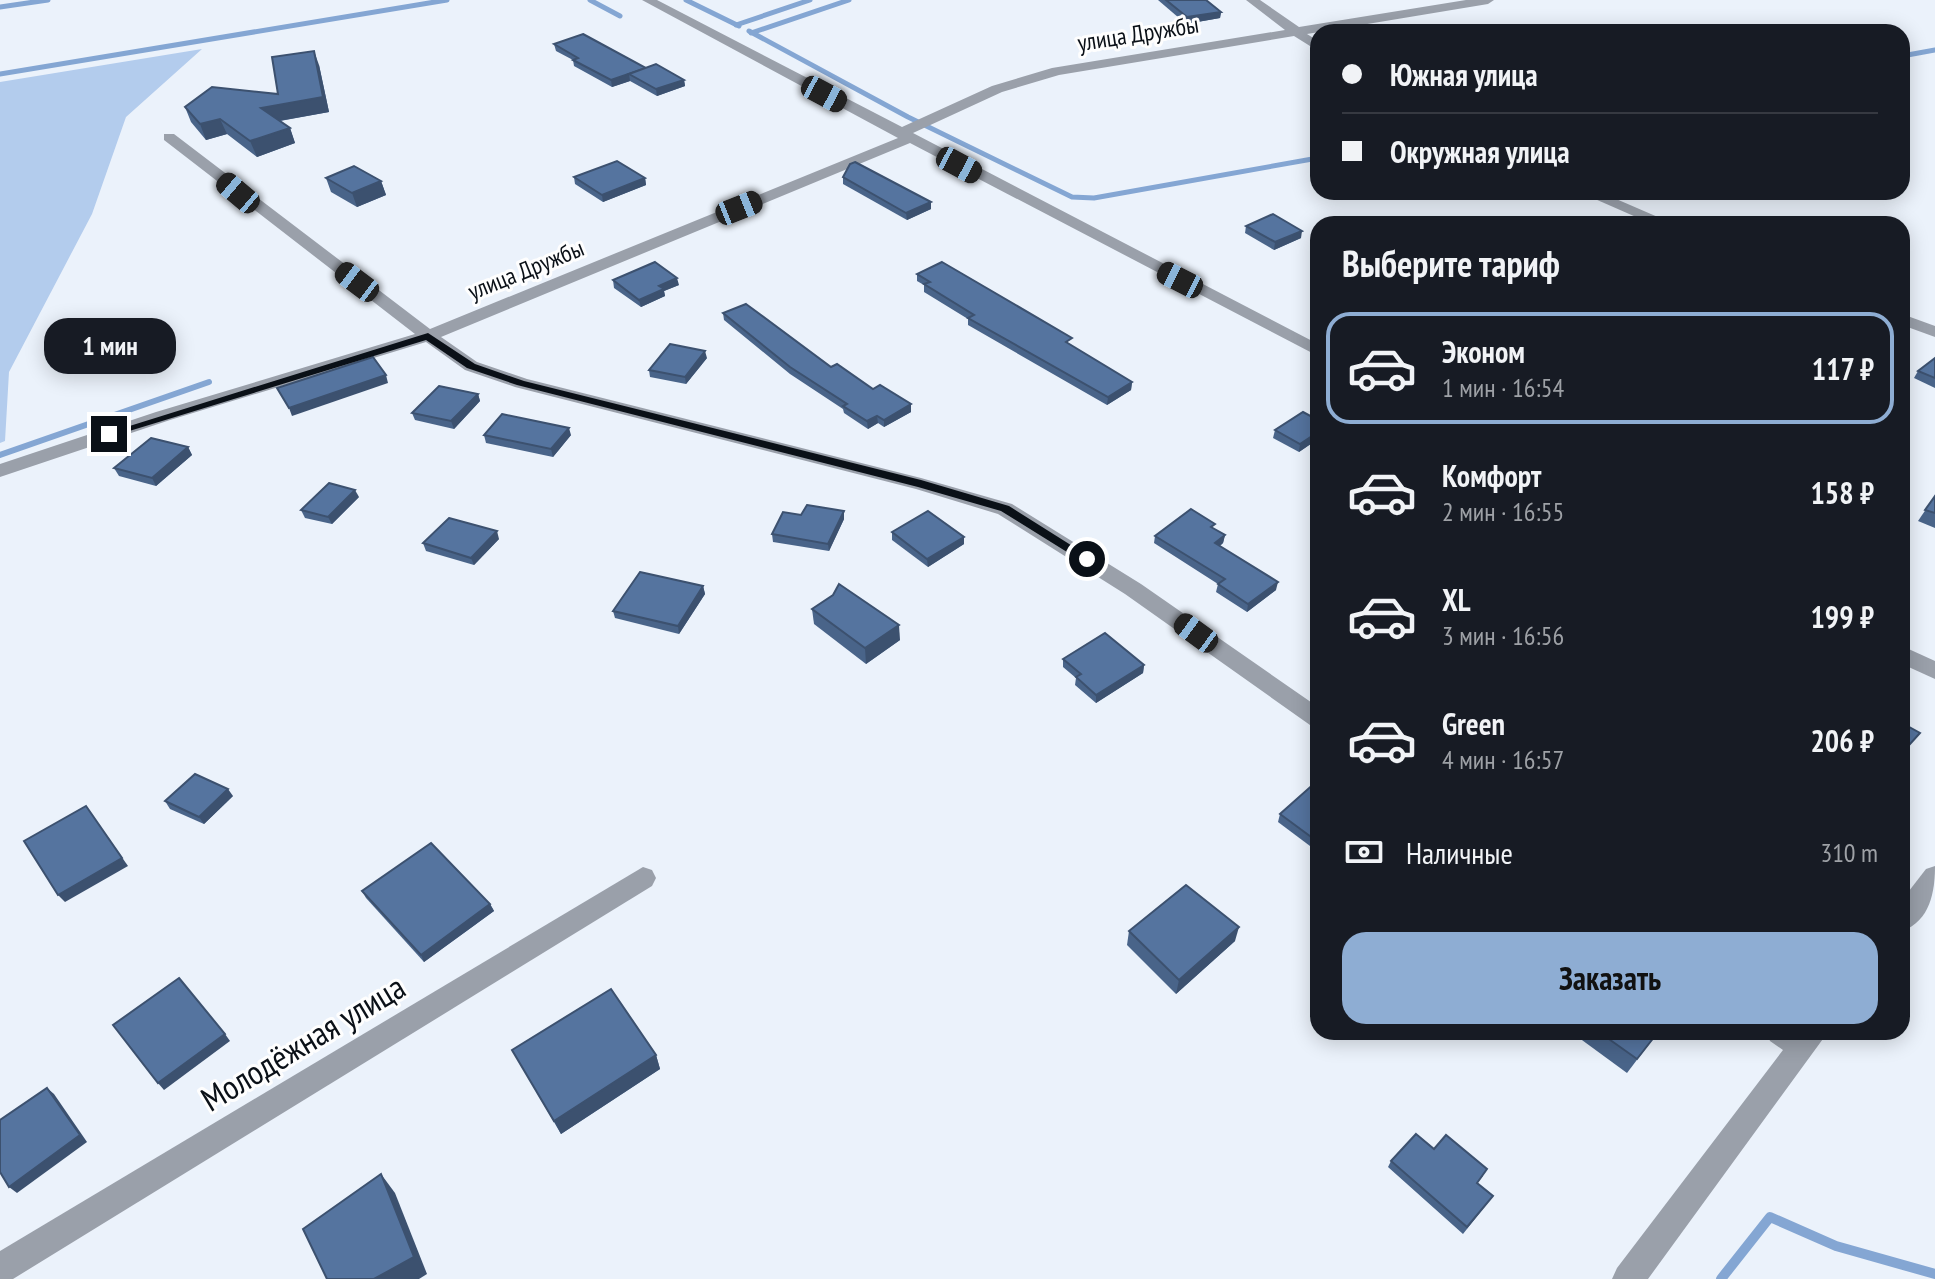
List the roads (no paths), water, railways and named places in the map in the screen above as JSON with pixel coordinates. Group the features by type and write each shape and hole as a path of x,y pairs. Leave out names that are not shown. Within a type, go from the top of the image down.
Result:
{"street":[{"path":"648,0 1310,347"},
{"path":"1252,0 1310,41"},
{"name":"улица Дружбы","path":"1346,24 1488,0"},
{"name":"улица Дружбы","path":"0,471 163,416 428,336 904,136 959,105 1024,79 1310,30"},
{"path":"169,137 238,193 471,366 521,383 921,484 1005,509 1133,589 1310,713"},
{"path":"1607,200 1646,216"},
{"path":"1910,322 1935,332"},
{"path":"1910,658 1935,671"},
{"path":"1910,910 1935,877"},
{"name":"Молодёжная улица","path":"0,1269 643,878"},
{"path":"1628,1279 1797,1040"}],"waterway":[{"path":"0,7 48,0"},
{"path":"0,74 447,0"},
{"path":"590,0 620,16"},
{"path":"686,0 737,25"},
{"path":"737,25 810,0"},
{"path":"752,33 849,0"},
{"path":"752,33 908,117 1072,197 1094,198 1310,159"},
{"path":"1910,55 1935,50"},
{"path":"0,455 209,382"},
{"path":"1721,1279 1770,1217 1836,1246 1935,1274"}]}
